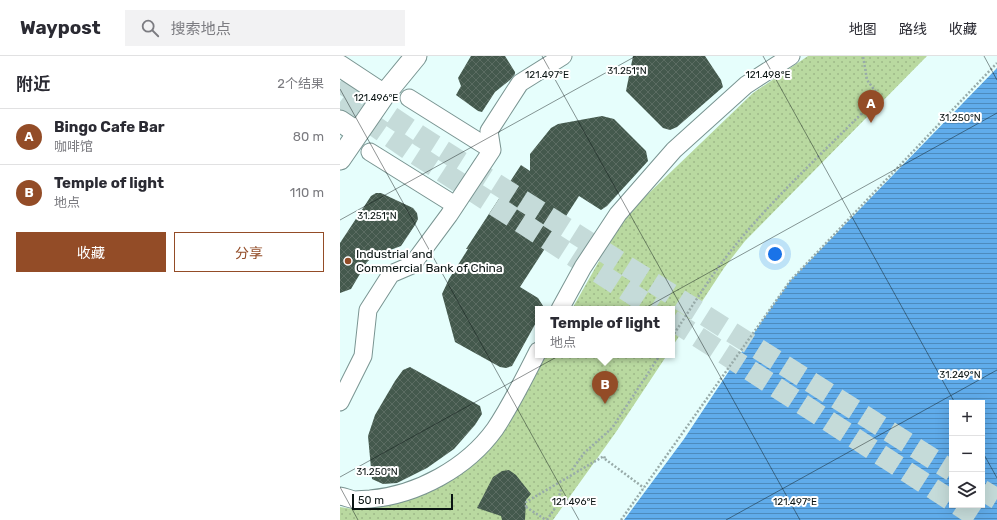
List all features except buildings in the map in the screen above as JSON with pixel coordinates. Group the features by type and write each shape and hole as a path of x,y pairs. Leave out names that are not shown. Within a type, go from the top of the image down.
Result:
{"main road":[{"path":"340,159 384,95 416,56"},
{"path":"340,66 384,95"},
{"path":"340,121 358,133"}],"street":[{"path":"340,402 363,356 368,310 391,274 412,265 456,205 492,150 489,131 520,83 563,56"},
{"path":"562,306 583,267 618,214 674,150 746,85 791,56"},
{"path":"409,98 492,150"},
{"path":"370,152 456,205"},
{"path":"340,496 355,500 382,498 408,492 435,480 469,457 495,429 535,357"}],"path":[{"path":"675,332 711,277 738,242 774,202 879,96 867,80 862,56"},
{"path":"621,520 790,281 997,64"},
{"path":"572,470 584,453 612,428 658,358"},
{"path":"561,489 557,505 546,520 526,507 526,502 604,456 605,459 644,488"}],"green space":[{"path":"808,56 927,56 745,241 724,268 675,342 675,306 574,306 624,217 753,93"},
{"path":"543,358 665,358 616,432 553,520 340,520 340,507 359,510 383,506 442,484"}],"water":[{"path":"997,68 997,520 624,520 684,439 790,281"}],"tunnel":[{"path":"340,82 420,136 949,469"},
{"path":"340,102 412,152 650,306"},
{"path":"675,322 949,499"},
{"path":"985,492 997,499"},
{"path":"963,508 981,520"}],"place":[{"name":"Bingo Cafe Bar","path":"871,123"},
{"name":"Industrial and Commercial Bank of China","path":"348,261"},
{"name":"Temple of light","path":"605,404"}]}
